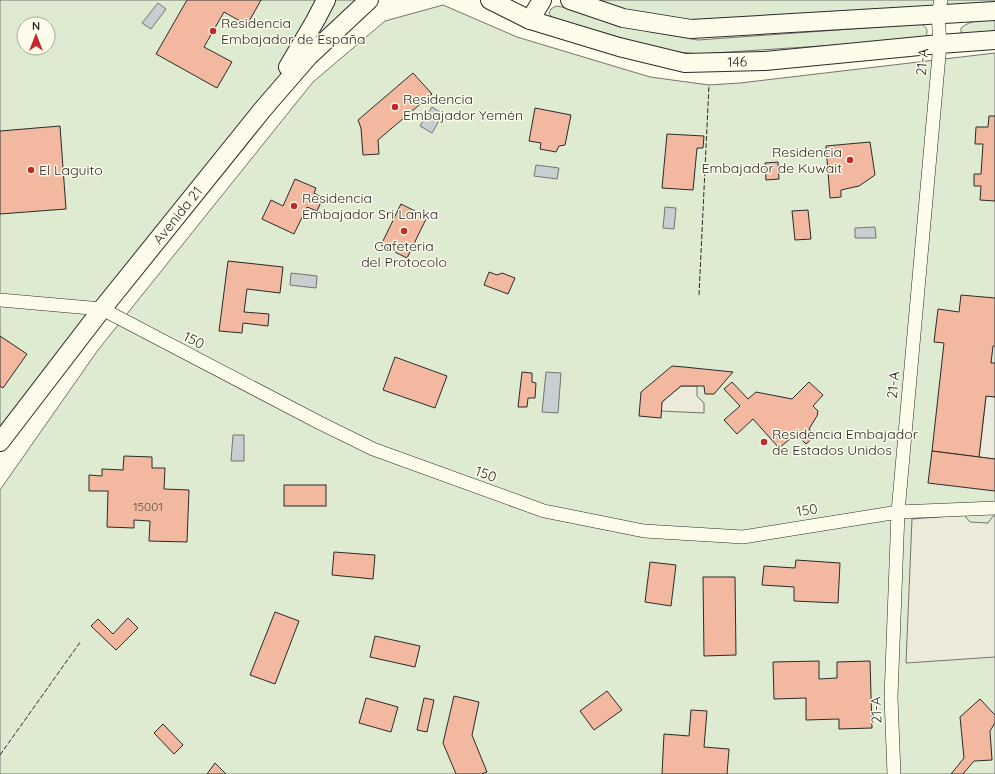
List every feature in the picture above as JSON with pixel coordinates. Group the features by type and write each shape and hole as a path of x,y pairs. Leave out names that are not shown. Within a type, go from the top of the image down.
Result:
{"main road":[{"path":"263,109 326,0"},
{"path":"366,3 379,0"},
{"name":"146","path":"490,0 530,20 619,47 685,63 765,61 995,40"},
{"path":"530,20 542,0"},
{"path":"570,0 624,18 691,29 939,7 995,11"},
{"name":"Avenida 21","path":"0,442 102,309 263,109 308,57 366,3"}],"street":[{"name":"21-A","path":"894,774 891,697 898,512 940,44 939,7"},
{"name":"150","path":"0,300 102,309 320,423 373,449 544,511 644,531 743,537 898,512 995,508"}],"green space":[{"name":"El Laguito","path":"0,0 369,0 308,57 0,442"},
{"path":"570,0 995,0 995,11 691,29"},
{"path":"443,5 517,37 650,77 709,85 740,83 995,53 995,774 0,774 0,490 98,350 313,82 385,21"},
{"path":"556,6 650,32 698,40 921,24 925,26 927,31 925,37 912,40 699,54 667,51 552,18 549,13 551,9"},
{"path":"981,20 995,20 995,33 969,35 961,33 961,28 968,23"}],"shaded area":[{"path":"158,3 166,9 151,29 142,23"},
{"path":"432,107 443,114 432,133 420,126"},
{"path":"536,165 559,168 557,179 534,176"},
{"path":"665,207 676,208 674,229 663,228"},
{"path":"875,227 876,238 855,238 855,228"},
{"path":"291,273 317,276 316,288 290,285"},
{"path":"546,372 561,373 558,413 542,412"},
{"path":"681,386 697,386 697,396 704,403 704,413 661,411 662,402"},
{"path":"986,396 995,397 995,459 979,457"},
{"path":"233,435 244,435 244,461 231,461"},
{"path":"964,515 970,522 988,523 993,516 995,516 995,657 906,663 912,519"}],"building":[{"path":"187,0 261,0 247,25 224,12 204,47 232,62 217,88 156,54"},
{"name":"Residencia Embajador Yemén","path":"413,73 432,94 378,140 379,154 363,155 361,128 358,120"},
{"path":"535,108 571,115 565,145 559,146 556,152 540,149 541,143 529,141"},
{"path":"989,116 995,116 995,201 980,200 981,186 974,186 974,174 981,174 983,144 975,144 976,127 988,127"},
{"name":"El Laguito","path":"60,126 66,209 0,214 0,131"},
{"path":"667,134 704,136 703,148 697,148 693,190 662,188"},
{"name":"Residencia Embajador de Kuwait","path":"870,142 875,175 859,186 841,190 841,197 830,198 826,146"},
{"path":"778,162 779,179 766,180 765,163"},
{"name":"Residencia Embajador Sri Lanka","path":"295,179 316,188 314,193 323,198 317,211 307,207 294,234 262,219 271,200 283,206"},
{"name":"Cafeteria del Protocolo","path":"401,204 427,217 407,258 381,245"},
{"path":"808,210 811,239 795,240 792,211"},
{"path":"228,261 283,267 280,293 247,289 244,312 269,314 268,326 243,323 242,333 219,331"},
{"path":"489,272 497,275 502,273 515,278 508,294 484,285"},
{"path":"961,295 995,298 995,346 993,346 991,363 995,363 995,397 986,396 979,457 932,451 944,343 934,342 938,309 959,312"},
{"path":"0,336 27,354 3,388 0,386"},
{"path":"395,357 447,376 435,408 383,390"},
{"path":"672,366 733,372 714,394 705,394 704,386 681,386 662,402 661,418 639,416 641,392"},
{"path":"522,372 532,373 532,382 536,383 535,398 528,398 527,407 518,407"},
{"path":"732,382 748,399 756,392 792,399 809,382 823,395 813,406 818,411 817,416 809,429 815,436 806,444 796,434 779,448 753,419 737,434 724,420 740,406 724,389"},
{"path":"932,451 995,459 995,491 928,483"},
{"path":"124,456 152,457 152,468 165,468 164,489 189,490 187,542 149,541 150,521 134,520 134,528 107,527 108,491 89,491 89,475 102,476 102,469 123,470"},
{"path":"284,485 326,485 326,506 284,506"},
{"path":"334,552 375,555 373,579 332,575"},
{"path":"796,560 840,563 838,603 794,601 794,587 762,585 764,566 795,568"},
{"path":"650,562 676,565 671,606 645,602"},
{"path":"703,577 735,577 736,655 704,656"},
{"path":"275,612 299,621 275,684 250,675"},
{"path":"128,618 138,628 116,650 91,626 98,619 113,634"},
{"path":"375,636 420,646 415,667 370,657"},
{"path":"819,661 819,679 837,678 837,662 870,661 872,728 839,729 839,719 806,720 806,698 774,699 773,662"},
{"path":"607,691 622,710 594,730 580,711"},
{"path":"454,696 479,702 472,735 487,772 481,774 456,774 443,743"},
{"path":"366,698 398,707 391,732 359,723"},
{"path":"424,698 434,700 427,732 417,730"},
{"path":"980,699 995,715 995,723 990,731 992,760 974,761 963,774 951,774 964,758 960,717"},
{"path":"691,710 707,711 704,747 729,749 727,774 662,774 664,734 689,736"},
{"path":"163,724 183,745 174,754 154,733"},
{"path":"215,763 226,774 207,774"}],"fence":[{"path":"699,295 709,85"},
{"path":"0,755 81,641"}],"place":[{"name":"Residencia Embajador de España","path":"213,31"},
{"name":"Residencia Embajador Yemén","path":"395,107"},
{"name":"Residencia Embajador de Kuwait","path":"850,160"},
{"name":"El Laguito","path":"31,170"},
{"name":"Residencia Embajador Sri Lanka","path":"294,206"},
{"name":"Cafeteria del Protocolo","path":"404,231"},
{"name":"Residencia Embajador de Estados Unidos","path":"764,442"}]}
